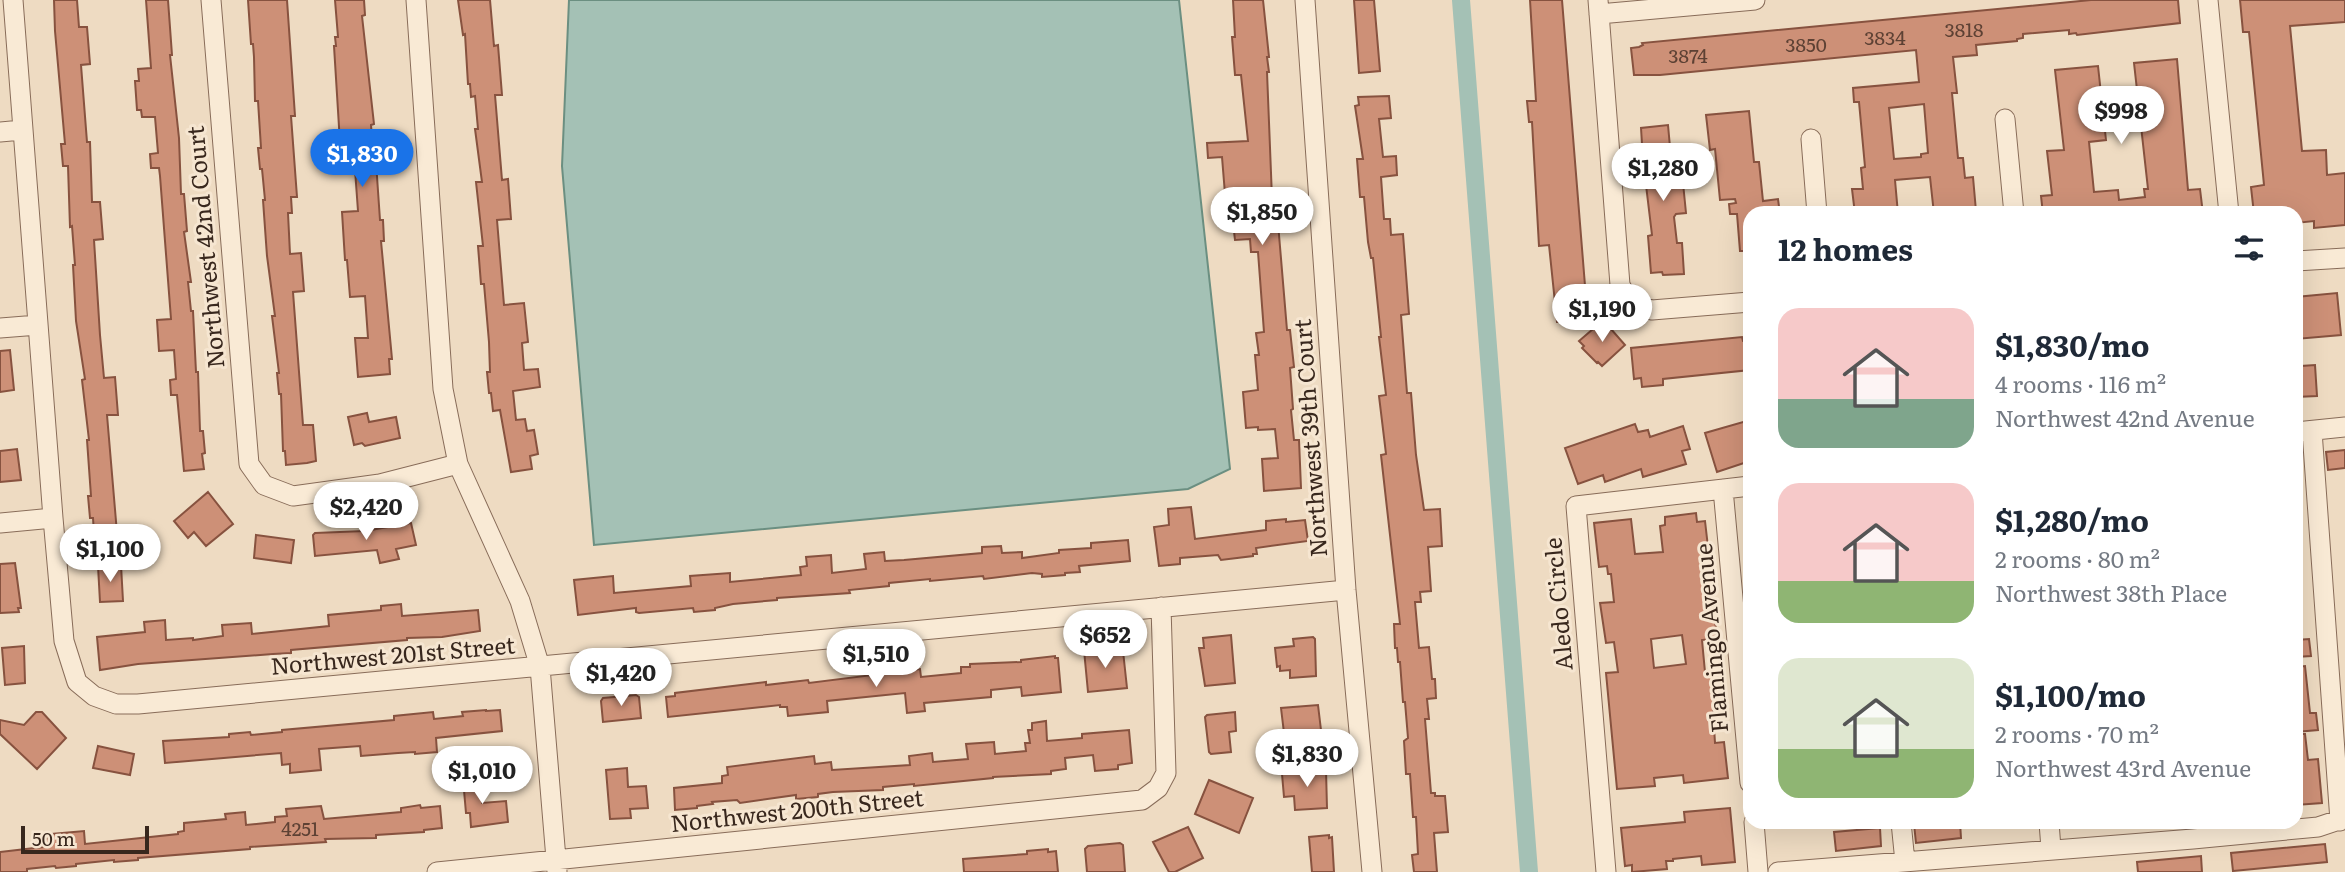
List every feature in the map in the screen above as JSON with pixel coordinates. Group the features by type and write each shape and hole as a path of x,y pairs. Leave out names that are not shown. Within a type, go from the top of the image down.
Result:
{"street":[{"path":"0,523 52,518 13,0"},
{"name":"Northwest 42nd Court","path":"211,0 249,464 264,485 293,496 380,484 458,464"},
{"path":"416,0 443,388 458,464 520,601 540,667 557,866"},
{"name":"Northwest 39th Court","path":"1306,0 1346,590 1372,872"},
{"path":"1743,303 1652,310 1631,305 1620,285 1599,7 1755,0"},
{"path":"2208,0 2228,206"},
{"path":"2006,119 2013,206"},
{"path":"0,132 22,130"},
{"path":"1811,139 1816,206"},
{"path":"2303,261 2345,258"},
{"path":"0,328 38,324"},
{"path":"2303,827 2318,827 2343,819 2304,431 2345,428"},
{"name":"Aledo Circle","path":"1606,872 1576,506 1743,487"},
{"name":"Flamingo Avenue","path":"1723,489 1743,706"},
{"name":"Northwest 201st Street","path":"52,518 64,641 77,682 94,696 116,705 1346,590"},
{"name":"Northwest 200th Street","path":"437,872 557,866 1142,800 1158,788 1166,773 1161,607"},
{"path":"1755,829 1758,872"},
{"path":"1902,829 1905,862"},
{"path":"2050,829 2051,849"},
{"path":"1778,872 2051,849 2193,831 2256,829"}],"shaded area":[{"path":"569,0 1179,0 1230,469 1188,489 594,545 562,166"}],"building":[{"path":"54,0 77,0 79,27 87,27 90,64 81,65 87,142 90,142 92,202 100,202 103,239 94,240 104,378 115,377 118,415 107,415 117,533 94,534 93,518 90,518 89,440 82,380 85,379 76,321 68,166 63,166 61,144 65,144"},
{"path":"146,0 168,0 181,194 184,194 187,231 184,232 191,282 188,282 198,372 200,431 203,431 205,453 202,454 204,469 184,471 177,395 171,395 170,380 176,379 174,350 159,351 157,320 171,319 159,168 151,168 150,154 158,153 155,117 142,117 141,110 137,110 135,81 139,81 138,69 151,68"},
{"path":"248,0 287,0 295,116 291,116 297,197 291,197 292,213 288,213 290,254 301,253 304,291 293,292 303,425 313,425 316,461 307,463 286,465 283,451 281,394 272,316 275,316 267,256 265,200 258,148 261,148 258,101 255,101"},
{"path":"335,0 364,0 365,15 362,16 374,124 371,125 374,163 376,162 380,220 383,220 384,241 381,241 392,359 389,359 390,374 358,377 355,338 368,338 365,296 350,297 345,260 342,212 358,211 353,142 340,143 334,46 335,37 338,37"},
{"path":"458,0 490,0 494,46 498,45 502,95 495,95 502,180 508,179 511,219 497,220 504,305 524,303 528,342 522,343 524,370 538,369 540,387 513,391 516,420 525,419 527,431 534,430 538,454 530,456 532,469 511,472 500,410 493,411 489,393 489,342 478,246 483,246 476,182 482,182 475,129 478,129 475,96 471,97 468,84 465,34 463,35"},
{"path":"1233,0 1263,0 1269,57 1267,72 1272,198 1275,198 1277,211 1287,330 1290,330 1294,367 1290,368 1291,410 1294,440 1299,440 1301,488 1264,491 1262,459 1278,458 1275,429 1246,428 1243,392 1258,390 1255,355 1259,355 1256,333 1264,332 1258,252 1251,252 1250,239 1235,240 1233,223 1250,222 1247,193 1225,194 1222,157 1208,158 1207,143 1248,141 1241,75 1235,75"},
{"path":"1354,0 1374,0 1380,71 1359,73"},
{"path":"1530,0 1562,0 1586,298 1588,311 1596,319 1557,322 1549,245 1539,246 1532,122 1529,122 1527,101 1536,101"},
{"path":"2091,0 2178,0 2180,23 2077,35 2069,34 2069,30 2023,34 2023,38 2017,41 1976,45 1977,55 1953,57 1957,93 1952,93 1958,158 1963,158 1965,178 1973,177 1976,206 1933,206 1930,177 1895,180 1897,206 1854,206 1852,189 1863,189 1861,168 1865,167 1859,102 1854,102 1853,88 1919,82 1916,50 1660,75 1634,75 1631,48 1643,45 1642,43","holes":["1924,104 1928,153 1921,154 1921,157 1894,159 1889,108"]},
{"path":"2240,0 2345,0 2345,22 2290,26 2302,151 2326,150 2327,175 2345,173 2345,225 2314,228 2314,221 2303,222 2303,206 2253,206 2251,187 2264,185 2249,32 2243,32"},
{"path":"2177,59 2188,190 2200,189 2202,206 2042,206 2041,196 2052,195 2047,151 2064,150 2055,70 2098,66 2106,140 2089,142 2094,192 2118,190 2119,200 2145,197 2144,189 2148,189 2134,63"},
{"path":"1389,96 1391,118 1379,119 1383,157 1396,156 1397,175 1381,177 1384,219 1390,219 1391,235 1403,234 1409,314 1401,315 1407,393 1411,393 1424,510 1440,509 1442,546 1428,547 1431,591 1420,592 1421,602 1415,602 1419,648 1429,647 1432,679 1435,679 1436,698 1427,699 1429,719 1425,719 1431,793 1445,796 1448,832 1434,833 1437,872 1414,872 1412,855 1418,854 1416,817 1413,817 1410,774 1406,774 1404,741 1408,738 1394,624 1400,624 1381,455 1386,454 1379,396 1386,395 1373,258 1368,242 1364,197 1360,197 1357,159 1363,159 1355,106 1359,105 1358,97"},
{"path":"1749,111 1754,162 1759,162 1763,201 1778,199 1779,206 1743,206 1743,251 1740,251 1737,214 1730,214 1729,204 1736,203 1735,199 1720,200 1715,149 1710,150 1706,115"},
{"path":"1668,125 1671,158 1668,159 1673,184 1683,183 1686,213 1676,214 1674,217 1677,243 1682,243 1684,274 1663,275 1662,272 1651,273 1648,236 1652,235 1646,185 1649,185 1641,128"},
{"path":"2337,293 2341,335 2303,338 2303,296"},
{"path":"1600,323 1605,329 1611,329 1625,345 1602,366 1582,348 1584,346 1579,341"},
{"path":"1742,337 1743,371 1663,379 1663,385 1642,387 1641,378 1634,379 1631,348"},
{"path":"10,350 14,390 0,392 0,351"},
{"path":"2315,365 2317,396 2303,397 2303,366"},
{"path":"367,413 369,422 396,417 400,438 365,446 362,443 354,445 348,417"},
{"path":"1743,422 1743,463 1717,472 1705,433"},
{"path":"1635,424 1638,432 1648,430 1650,437 1683,426 1690,449 1682,451 1686,464 1643,477 1641,469 1605,482 1603,475 1578,484 1565,448"},
{"path":"17,449 21,480 0,482 0,451"},
{"path":"2345,450 2345,468 2328,470 2326,452"},
{"path":"208,492 233,524 206,546 194,532 188,538 174,521"},
{"path":"1191,507 1195,539 1266,530 1266,521 1286,519 1286,522 1305,520 1308,541 1256,548 1257,554 1253,556 1221,560 1218,555 1180,558 1180,564 1159,566 1154,527 1169,525 1168,509"},
{"path":"1696,513 1697,522 1705,521 1711,565 1705,566 1708,595 1712,594 1717,638 1702,640 1705,672 1717,670 1723,710 1713,711 1715,743 1724,742 1728,778 1684,783 1683,775 1654,778 1655,786 1617,789 1606,673 1618,672 1614,642 1606,643 1600,603 1614,602 1611,574 1608,574 1607,566 1599,567 1594,523 1631,519 1635,554 1663,552 1660,526 1665,525 1665,517","holes":["1682,635 1686,664 1654,668 1651,639"]},
{"path":"411,523 416,545 396,549 399,559 380,563 377,550 315,556 315,533 365,531"},
{"path":"256,535 294,540 291,563 254,558"},
{"path":"1128,540 1130,561 1079,566 1080,572 1065,575 1042,577 1042,574 1032,573 984,579 983,576 889,583 889,586 849,590 850,593 777,598 694,612 693,608 639,613 636,608 578,615 574,580 613,576 614,593 691,586 690,576 730,573 730,582 801,575 800,567 807,566 806,557 831,555 832,573 866,569 864,554 884,552 885,561 904,560 982,553 982,547 1001,546 1002,553 1022,552 1022,558 1059,553 1059,550 1091,548 1091,543"},
{"path":"15,563 21,608 18,608 19,612 0,613 0,564"},
{"path":"121,565 123,601 100,602 98,566"},
{"path":"401,604 402,616 478,610 480,631 442,637 291,650 291,653 138,664 100,670 97,637 145,632 144,622 165,620 166,640 193,640 223,636 222,625 251,623 252,634 329,626 328,615 381,610 381,606"},
{"path":"1231,635 1235,683 1205,686 1199,648 1204,648 1203,638"},
{"path":"1313,637 1316,676 1290,678 1290,670 1280,671 1275,648 1294,646 1293,639"},
{"path":"2303,639 2309,639 2311,656 2303,657"},
{"path":"24,646 25,683 5,685 2,648"},
{"path":"1105,648 1106,653 1123,651 1127,688 1088,692 1084,650"},
{"path":"1055,656 1058,658 1061,692 1022,696 1021,687 991,690 991,697 924,703 925,711 907,713 905,693 827,701 828,712 788,716 787,707 780,705 668,717 666,697 675,696 675,693 766,682 766,685 808,680 809,683 920,669 921,677 961,673 961,667 970,667 970,664 1021,662"},
{"path":"2303,666 2310,713 2316,713 2318,730 2303,731"},
{"path":"639,697 641,718 603,722 603,698"},
{"path":"1318,705 1321,730 1284,733 1281,708"},
{"path":"500,710 502,731 436,738 437,752 361,756 360,746 319,749 321,770 290,773 290,764 282,765 281,753 165,763 163,741 394,720 394,716 433,712 434,719 463,716 462,712"},
{"path":"36,712 42,712 66,738 37,769 0,734 0,720 24,725"},
{"path":"1235,712 1236,731 1229,732 1231,752 1211,754 1205,717"},
{"path":"1046,721 1047,741 1082,738 1082,734 1129,730 1132,763 1118,765 1118,769 1095,771 1093,755 1065,758 1066,769 1051,771 1051,774 883,787 883,790 833,792 818,794 818,797 796,799 796,795 740,803 737,800 712,802 713,804 697,808 675,810 674,788 722,783 722,776 728,775 727,767 814,756 815,764 831,762 832,770 910,765 909,756 932,753 933,762 968,759 966,744 994,742 995,754 1026,751 1025,743 1030,743 1028,730 1032,730 1032,723"},
{"path":"2303,734 2308,760 2318,759 2322,803 2303,804"},
{"path":"98,746 134,754 130,775 93,768"},
{"path":"627,768 628,787 646,786 648,808 630,809 631,818 610,819 606,770"},
{"path":"1326,770 1327,808 1295,810 1294,796 1284,797 1282,774"},
{"path":"480,778 482,803 506,801 508,822 471,827 470,813 466,813 463,779"},
{"path":"1209,780 1253,798 1239,833 1195,814"},
{"path":"420,805 421,808 440,806 442,828 376,835 376,838 325,839 326,842 114,860 27,869 27,872 0,872 0,852 43,847 44,839 53,838 52,834 84,831 85,844 178,834 184,831 184,823 226,819 225,814 245,812 246,825 275,822 275,817 287,816 286,809 321,806 324,819 401,812 401,808"},
{"path":"1730,808 1735,862 1702,865 1701,856 1666,861 1667,869 1632,872 1632,865 1625,866 1621,828 1685,822 1684,812"},
{"path":"1188,827 1203,858 1175,872 1169,872 1153,842"},
{"path":"1880,829 1881,846 1836,851 1834,832"},
{"path":"1915,829 1960,829 1961,838 1916,843"},
{"path":"1329,835 1329,838 1332,837 1334,872 1312,872 1309,837"},
{"path":"2325,844 2327,862 2233,871 2231,853"},
{"path":"1123,845 1125,872 1087,872 1085,849 1088,846"},
{"path":"1048,849 1048,852 1056,851 1058,872 964,872 963,859 1027,854 1027,851"},
{"path":"2201,856 2202,872 2138,872 2137,862"}],"waterway":[{"path":"1461,0 1529,872"}]}
